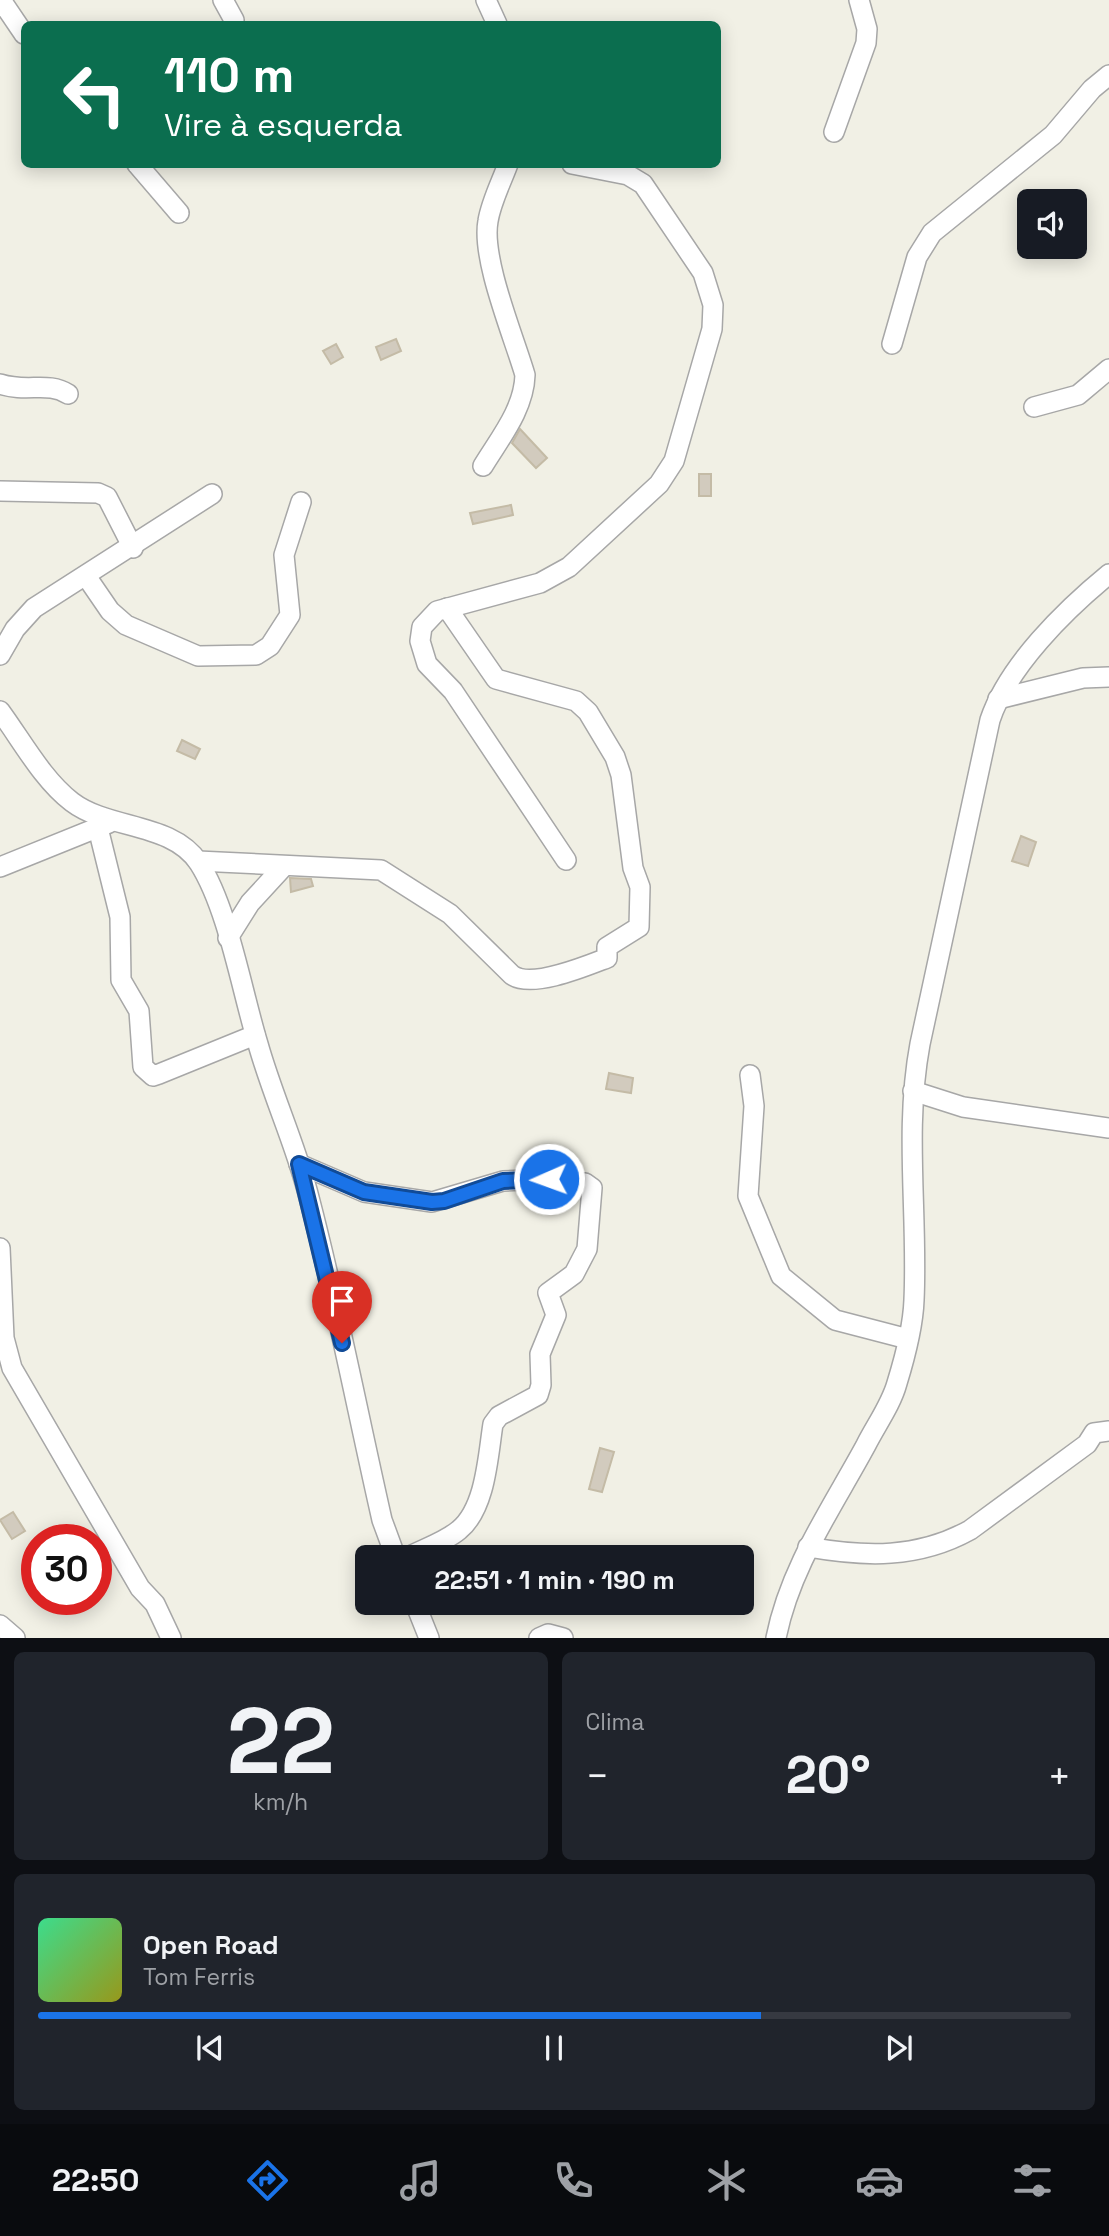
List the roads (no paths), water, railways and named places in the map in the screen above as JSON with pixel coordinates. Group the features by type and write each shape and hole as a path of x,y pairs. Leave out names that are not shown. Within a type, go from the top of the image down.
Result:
{"street":[{"path":"1,0 21,30"},
{"path":"223,0 234,20"},
{"path":"486,0 496,21"},
{"path":"834,132 866,43 867,29 859,0"},
{"path":"892,344 917,257 932,233 1053,135 1092,89 1109,75"},
{"path":"140,168 179,213"},
{"path":"483,466 522,402 525,389 525,375 490,262 488,239 487,224 507,168"},
{"path":"566,860 453,691 434,673 422,654 422,626 429,617 447,608 540,583 556,575 582,556 659,484 674,461 712,330 712,295 704,273 649,190 628,175 592,168"},
{"path":"1034,407 1079,395 1109,369"},
{"path":"0,384 22,390 53,386 68,394"},
{"path":"0,491 98,493 107,497 133,548"},
{"path":"0,655 29,612 133,548 212,494"},
{"path":"86,576 110,611 126,625 198,656 256,655 270,646 290,615 284,555 301,502"},
{"path":"776,1637 788,1590 808,1547 892,1396 908,1339 914,1300 910,1127 913,1091 926,1017 998,699 1054,624 1109,574"},
{"path":"198,862 368,867 387,872 450,914 512,975 523,979 572,973 607,958 607,947 639,927 640,887 633,868 621,775 615,757 588,712 576,701 496,679 447,608"},
{"path":"998,699 1083,678 1109,677"},
{"path":"0,711 63,794 107,824 167,838 184,848 198,862 228,938 280,1116 299,1164 382,1520 391,1545"},
{"path":"0,867 107,824"},
{"path":"107,824 120,916 121,980 139,1011 143,1067 146,1073 153,1076 255,1035"},
{"path":"228,938 250,903 284,866"},
{"path":"750,1075 754,1106 748,1196 777,1270 786,1281 835,1320 908,1339"},
{"path":"913,1091 963,1107 1109,1128"},
{"path":"299,1164 364,1192 432,1202 444,1201 503,1181 549,1179 563,1184 584,1183 592,1188 587,1249 574,1274 548,1293 556,1315 540,1354 541,1385 538,1395 499,1416 493,1424 483,1488 464,1524 456,1532 431,1545"},
{"path":"0,1248 4,1338 12,1368 140,1588 155,1604 171,1637"},
{"path":"808,1547 857,1555 927,1549 949,1541 970,1530 1087,1444 1094,1433 1109,1431"},
{"path":"420,1615 429,1637"},
{"path":"0,1625 15,1637"},
{"path":"539,1637 548,1634 564,1637"}]}
